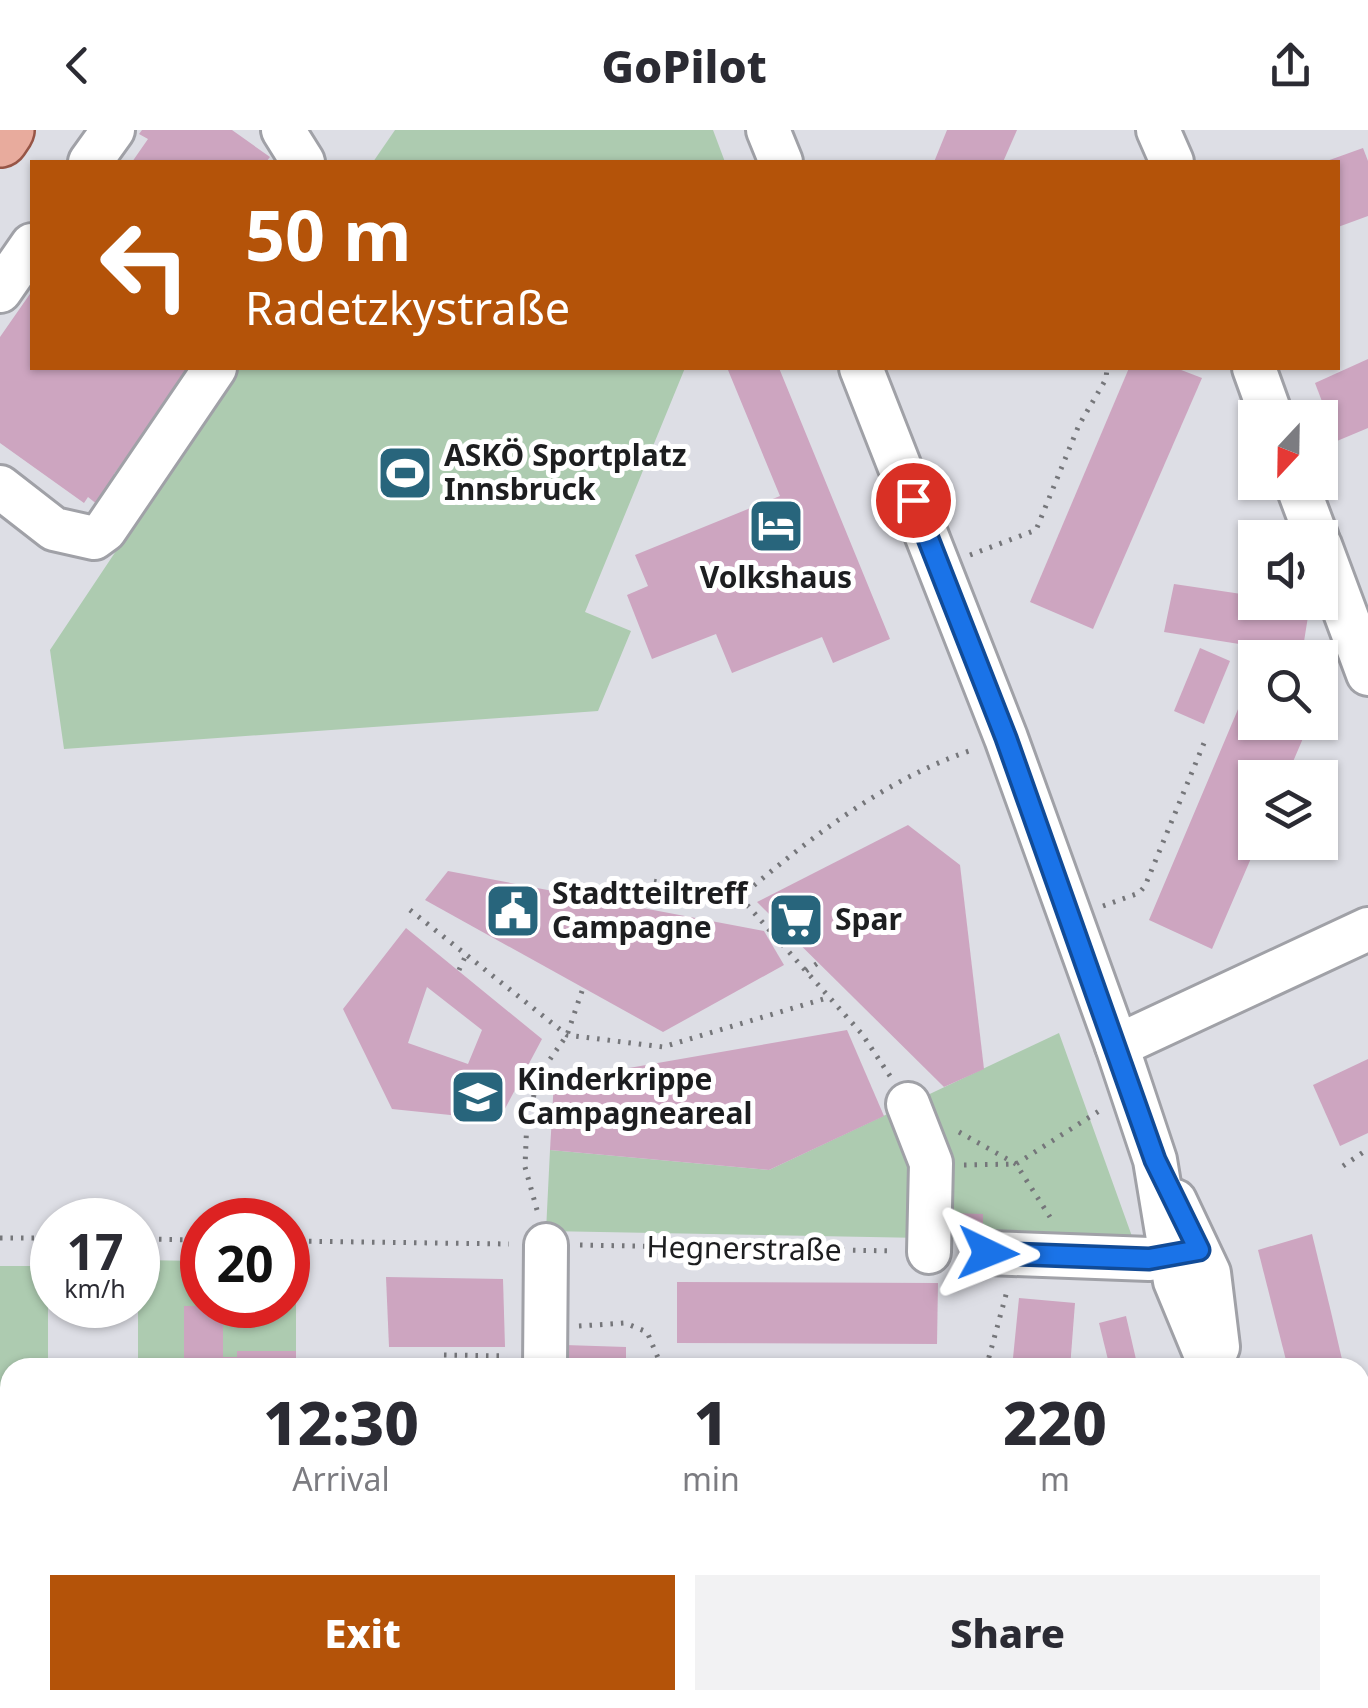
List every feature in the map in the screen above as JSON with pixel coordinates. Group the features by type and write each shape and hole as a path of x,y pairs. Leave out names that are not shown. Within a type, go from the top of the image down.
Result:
{"main road":[{"path":"0,138 6,130"}],"street":[{"path":"91,160 113,130"},
{"path":"283,130 302,160"},
{"path":"768,130 780,160"},
{"path":"1158,130 1171,160"},
{"path":"0,291 30,248"},
{"path":"0,488 54,529 94,538 105,530 214,370"},
{"path":"862,370 1006,738 1117,1046 1185,1253 1210,1272 1219,1358"},
{"path":"1255,370 1266,400"},
{"path":"1338,594 1368,674"},
{"path":"1117,1046 1368,929"},
{"path":"908,1104 931,1163 929,1252"},
{"path":"545,1350 546,1245"},
{"path":"1002,1254 1149,1259 1185,1253"},
{"path":"1185,1253 1175,1281 1207,1358"}],"path":[{"path":"978,552 1036,530 1079,425 1106,379 1107,370"},
{"path":"740,897 833,820 906,778 1006,738"},
{"path":"1113,902 1139,893 1144,886 1204,743"},
{"path":"637,907 654,882 740,897 862,1034 908,1104 1016,1164 1074,1256"},
{"path":"410,910 567,1035 663,1047 830,998"},
{"path":"459,970 467,954"},
{"path":"806,972 818,963"},
{"path":"546,1245 525,1167 527,1118 541,1072 567,1035 582,988"},
{"path":"956,1165 1016,1164 1098,1111"},
{"path":"1343,1166 1368,1149"},
{"path":"0,1238 30,1238"},
{"name":"Hegnerstraße","path":"310,1241 929,1252"},
{"path":"987,1358 1002,1254"},
{"path":"444,1355 545,1350 625,1324 647,1332 658,1358"}],"green space":[{"path":"395,130 713,130 724,160 374,160"},
{"name":"ASKÖ Sportplatz Innsbruck","path":"237,370 684,370 585,612 631,631 598,711 64,749 50,650"},
{"path":"1059,1033 1134,1242 546,1231 550,1150 769,1170"},
{"path":"160,1260 180,1261 180,1328 187,1328 189,1358 138,1358 138,1328 160,1328"},
{"path":"0,1266 30,1266 30,1328 48,1328 48,1358 0,1358"},
{"path":"223,1328 296,1328 296,1351 238,1351 237,1357 223,1357"}],"building":[{"path":"142,130 232,130 270,157 133,160 148,139 139,134"},
{"path":"947,130 1017,130 1004,160 935,160"},
{"path":"1363,148 1368,161 1368,216 1340,226 1340,160 1330,160"},
{"path":"30,294 30,370 190,370 114,474 118,477 98,505 88,497 84,503 0,443 0,337"},
{"path":"1368,359 1368,428 1338,441 1338,400 1321,400 1315,383"},
{"name":"Volkshaus","path":"728,370 780,370 890,639 833,663 822,637 732,673 716,634 652,659 627,595 648,586 635,555 780,496"},
{"path":"1128,370 1181,370 1202,378 1093,629 1030,602"},
{"path":"1174,584 1238,593 1238,620 1307,620 1304,640 1238,640 1238,644 1164,632"},
{"path":"1200,648 1230,661 1204,724 1174,711"},
{"path":"1238,709 1238,740 1302,740 1294,760 1238,760 1238,860 1250,860 1212,949 1149,920"},
{"path":"908,825 960,865 984,1069 944,1087 757,902"},
{"path":"448,871 764,931 784,965 663,1032 425,900"},
{"path":"406,928 542,1039 499,1120 392,1109 343,1009","holes":["427,987 482,1030 468,1064 408,1043"]},
{"path":"847,1030 884,1116 769,1170 550,1150 554,1081"},
{"path":"1368,1059 1368,1133 1340,1146 1313,1085"},
{"path":"950,1213 983,1214 983,1229 950,1228"},
{"path":"1312,1234 1342,1358 1285,1358 1258,1250"},
{"path":"386,1277 503,1279 505,1347 389,1347"},
{"path":"677,1282 938,1283 937,1344 677,1343"},
{"path":"1019,1298 1075,1303 1071,1358 1013,1358"},
{"path":"1126,1316 1136,1358 1108,1358 1099,1323"},
{"path":"184,1328 223,1328 223,1357 237,1357 237,1351 296,1351 296,1358 184,1358"},
{"path":"565,1345 626,1347 626,1358 566,1358"}],"place":[{"name":"ASKÖ Sportplatz Innsbruck","path":"405,473"},
{"name":"Volkshaus","path":"776,526"},
{"name":"Stadtteiltreff Campagne","path":"513,911"},
{"name":"Spar","path":"796,920"},
{"name":"Kinderkrippe Campagneareal","path":"478,1097"}],"route":[{"path":"913,500 1006,738 1155,1160 1199,1250 1149,1259 988,1253"}]}
